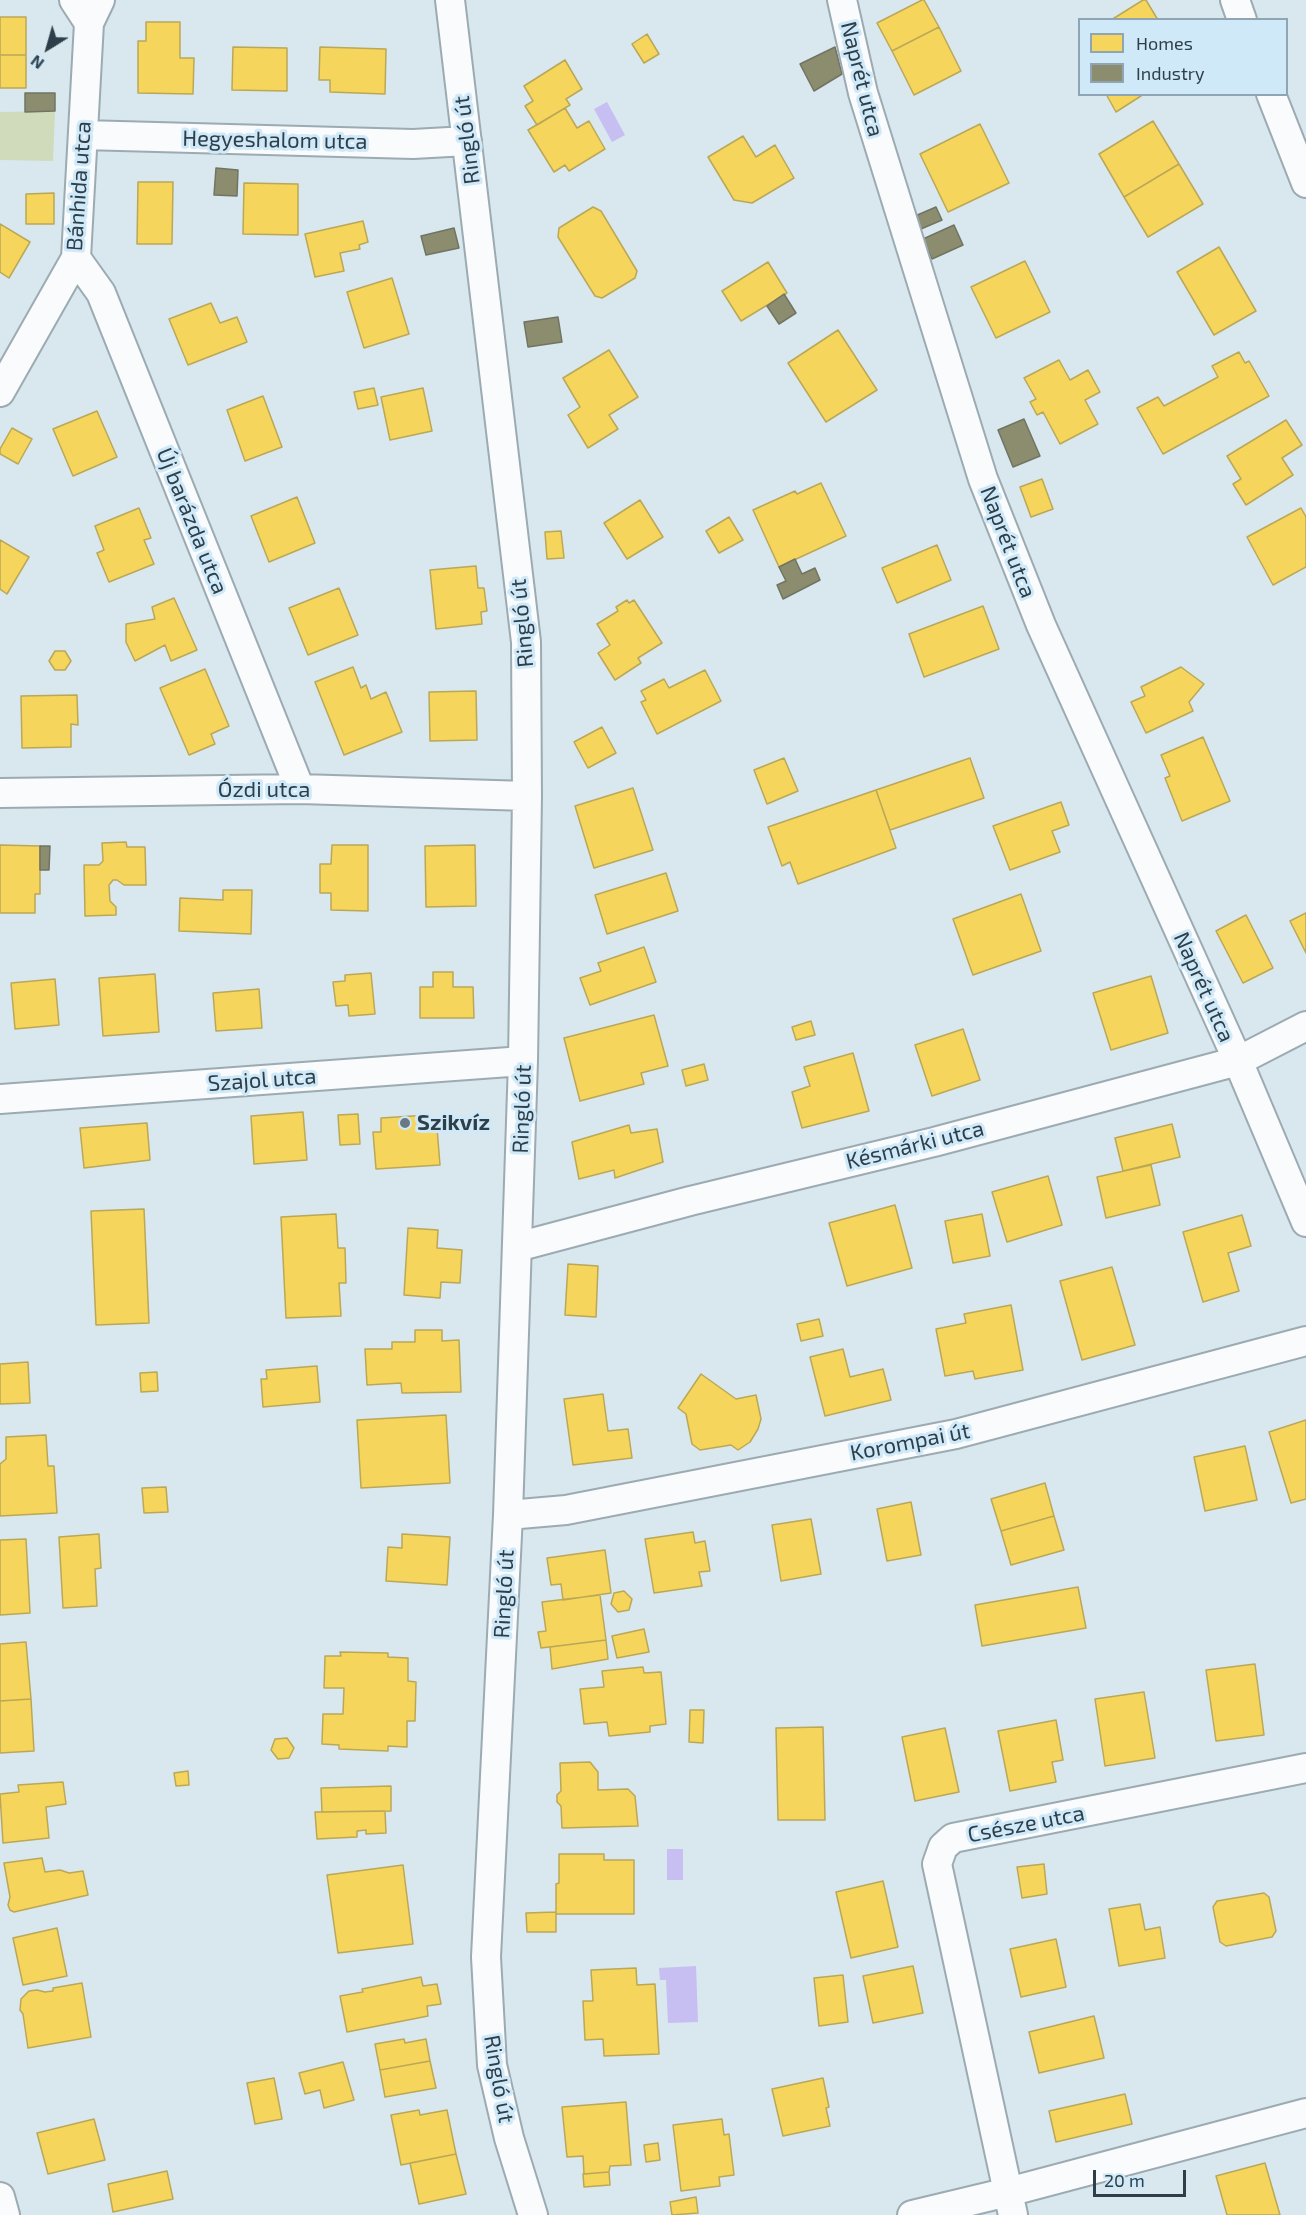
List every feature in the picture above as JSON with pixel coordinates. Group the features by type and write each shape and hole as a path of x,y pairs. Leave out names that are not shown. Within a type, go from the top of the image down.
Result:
{"street":[{"name":"Ringló út","path":"450,0 526,642 527,796 523,1061 508,1515 486,1957 492,2065 509,2138 533,2215"},
{"name":"Naprét utca","path":"842,0 863,93 983,479 1041,625 1238,1061 1306,1222"},
{"path":"1235,0 1241,18"},
{"name":"Bánhida utca","path":"0,392 76,258 88,8"},
{"path":"1273,96 1306,183"},
{"name":"Hegyeshalom utca","path":"83,135 413,144 467,141"},
{"name":"Új barázda utca","path":"76,258 101,293 300,789"},
{"name":"Ózdi utca","path":"0,793 300,789 527,796"},
{"name":"Késmárki utca","path":"517,1247 690,1201 934,1142 1238,1061 1306,1026"},
{"name":"Szajol utca","path":"0,1099 523,1061"},
{"name":"Korompai út","path":"508,1515 566,1510 956,1434 1306,1341"},
{"name":"Csésze utca","path":"1011,2204 937,1863 943,1847 953,1838 1306,1768"},
{"path":"912,2215 1011,2204 1306,2113"},
{"path":"0,2197 5,2215"}],"green space":[{"path":"55,111 53,161 0,160 0,112"}],"shaded area":[{"path":"607,102 625,135 612,142 594,109"},
{"path":"667,1849 683,1849 683,1880 667,1880"},
{"path":"696,1966 698,2022 668,2023 666,1980 660,1980 659,1968"}],"building: Homes":[{"path":"922,0 939,27 892,51 877,23"},
{"path":"1146,0 1157,18 1114,18"},
{"path":"0,17 26,17 26,55 0,55"},
{"path":"146,22 180,22 180,58 194,58 193,94 138,93 138,41 146,41"},
{"path":"939,27 961,71 914,95 892,51"},
{"path":"647,34 659,54 644,63 632,44"},
{"path":"233,47 287,48 287,91 232,90"},
{"path":"320,47 386,49 385,94 330,92 330,80 319,80"},
{"path":"0,55 26,55 26,88 0,88"},
{"path":"565,60 582,89 566,99 570,105 537,125 525,106 533,101 524,86"},
{"path":"1107,96 1141,96 1116,112"},
{"path":"565,108 577,128 589,121 605,149 569,171 565,165 554,172 528,130"},
{"path":"1153,121 1179,164 1124,197 1099,154"},
{"path":"980,124 1009,183 948,212 920,154"},
{"path":"743,136 756,157 775,145 794,178 752,203 734,200 708,157"},
{"path":"1179,164 1203,204 1148,237 1124,197"},
{"path":"138,182 173,182 172,244 137,244"},
{"path":"244,183 298,184 298,235 243,234"},
{"path":"54,193 54,224 26,224 26,194"},
{"path":"593,207 601,211 637,271 635,278 602,298 595,296 558,237 559,228"},
{"path":"363,221 368,242 359,245 360,249 340,253 344,271 315,277 305,234"},
{"path":"0,224 30,242 9,278 0,272"},
{"path":"1219,247 1256,311 1214,335 1177,272"},
{"path":"1025,261 1050,312 996,338 971,287"},
{"path":"768,262 787,293 741,321 722,291"},
{"path":"392,278 409,334 364,348 347,292"},
{"path":"211,303 220,323 237,317 247,342 188,365 169,319"},
{"path":"838,330 877,390 826,422 788,363"},
{"path":"609,350 638,397 609,415 618,429 588,448 568,415 580,407 563,378"},
{"path":"1239,352 1245,363 1249,361 1269,396 1163,454 1137,408 1158,397 1164,406 1218,377 1212,366"},
{"path":"1059,360 1070,380 1088,370 1100,392 1085,400 1098,424 1060,444 1043,412 1037,415 1030,402 1036,399 1024,378"},
{"path":"374,388 378,405 358,409 354,392"},
{"path":"423,388 432,431 390,440 381,397"},
{"path":"263,396 282,447 245,461 227,410"},
{"path":"97,411 117,457 73,476 53,429"},
{"path":"1286,420 1302,445 1282,458 1293,475 1246,505 1233,484 1241,479 1227,456"},
{"path":"12,428 32,439 18,464 0,454 0,449"},
{"path":"1042,479 1053,509 1031,517 1020,487"},
{"path":"821,483 846,536 779,567 753,510 795,491 797,494"},
{"path":"297,497 315,543 269,562 251,516"},
{"path":"640,500 663,537 627,559 604,523"},
{"path":"139,508 151,538 144,540 154,564 109,582 97,553 104,550 95,526"},
{"path":"1301,508 1306,517 1306,567 1273,585 1247,537"},
{"path":"729,517 743,540 719,553 706,531"},
{"path":"561,531 564,558 547,559 545,532"},
{"path":"0,540 29,557 7,594 0,589"},
{"path":"937,545 951,580 897,603 882,568"},
{"path":"476,566 478,588 484,588 487,611 481,612 482,624 436,629 430,570"},
{"path":"339,588 358,635 308,655 289,608"},
{"path":"174,598 197,650 171,661 165,645 135,661 126,642 126,624 155,619 152,607"},
{"path":"627,600 629,603 634,600 662,643 638,658 641,663 615,680 598,653 610,645 597,624 618,611 616,607"},
{"path":"983,606 999,649 924,677 909,634"},
{"path":"55,651 65,651 71,661 65,670 55,670 49,661"},
{"path":"353,667 361,688 366,685 371,699 386,692 402,732 344,755 315,682"},
{"path":"1181,667 1204,684 1189,702 1193,711 1146,733 1131,702 1145,696 1141,687"},
{"path":"205,669 229,726 211,734 215,744 189,755 160,688"},
{"path":"705,670 721,701 657,734 641,702 646,700 641,691 664,679 669,688"},
{"path":"476,691 477,740 430,741 429,692"},
{"path":"77,695 78,725 71,724 71,747 22,748 21,696"},
{"path":"602,727 616,753 588,768 574,742"},
{"path":"1203,737 1230,801 1182,821 1165,778 1170,776 1161,755"},
{"path":"784,758 798,791 767,804 754,770"},
{"path":"970,758 984,798 890,830 876,790"},
{"path":"633,788 653,850 594,868 575,806"},
{"path":"876,790 896,848 798,884 790,862 782,866 768,827"},
{"path":"1061,802 1069,825 1052,831 1060,852 1010,870 993,826"},
{"path":"126,842 127,847 145,847 146,885 124,885 113,880 109,885 110,901 116,907 116,915 85,916 84,865 99,865 103,861 102,843"},
{"path":"0,845 40,846 40,894 35,894 35,913 0,913"},
{"path":"332,845 368,845 368,911 331,910 331,893 320,893 320,864 331,864"},
{"path":"475,845 476,906 426,907 425,846"},
{"path":"666,873 678,911 607,934 595,895"},
{"path":"223,890 252,890 251,934 179,931 180,898 223,900"},
{"path":"1021,894 1041,951 973,975 953,919"},
{"path":"1306,913 1306,953 1290,921"},
{"path":"1246,915 1273,968 1243,983 1216,931"},
{"path":"644,947 656,982 590,1005 580,978 601,971 598,963"},
{"path":"433,972 453,972 453,987 473,987 474,1018 420,1018 420,987 433,987"},
{"path":"371,973 375,1014 349,1016 348,1005 336,1006 333,982 345,981 345,975"},
{"path":"155,974 159,1032 103,1036 99,978"},
{"path":"1151,976 1168,1033 1111,1050 1093,993"},
{"path":"55,979 59,1025 15,1029 11,983"},
{"path":"259,989 262,1028 216,1031 213,993"},
{"path":"654,1015 668,1066 641,1073 644,1084 580,1101 564,1038"},
{"path":"811,1021 815,1035 796,1040 792,1027"},
{"path":"963,1029 980,1080 932,1096 915,1045"},
{"path":"853,1053 869,1111 802,1128 792,1092 810,1086 804,1067"},
{"path":"704,1064 708,1080 686,1086 682,1070"},
{"path":"303,1112 307,1160 254,1164 251,1116"},
{"path":"358,1114 360,1144 340,1145 338,1115"},
{"path":"428,1115 429,1129 437,1128 440,1165 376,1169 373,1132 381,1132 381,1118"},
{"path":"147,1123 150,1160 84,1168 80,1128"},
{"path":"1172,1124 1180,1157 1123,1171 1115,1138"},
{"path":"629,1125 631,1133 657,1129 663,1162 615,1178 614,1170 579,1179 572,1142"},
{"path":"1151,1165 1160,1205 1106,1218 1097,1177"},
{"path":"1048,1176 1062,1225 1007,1242 992,1192"},
{"path":"895,1205 912,1268 847,1286 829,1223"},
{"path":"144,1209 149,1323 96,1325 91,1211"},
{"path":"336,1214 338,1248 345,1248 346,1283 339,1283 341,1316 286,1318 281,1217"},
{"path":"982,1214 990,1256 953,1263 945,1221"},
{"path":"1242,1215 1251,1246 1228,1253 1239,1291 1203,1302 1183,1232"},
{"path":"408,1228 438,1230 437,1248 462,1250 460,1283 441,1282 440,1298 404,1295"},
{"path":"568,1264 598,1266 596,1317 565,1315"},
{"path":"1112,1267 1135,1345 1082,1360 1060,1281"},
{"path":"1011,1305 1023,1370 975,1379 973,1371 945,1376 936,1329 966,1323 964,1314"},
{"path":"819,1319 823,1336 801,1341 797,1324"},
{"path":"415,1330 442,1330 442,1341 459,1340 461,1392 402,1393 401,1383 367,1385 365,1349 392,1349 392,1342 415,1342"},
{"path":"843,1349 850,1377 883,1369 891,1400 825,1416 810,1357"},
{"path":"28,1362 30,1403 0,1404 0,1364"},
{"path":"317,1366 320,1402 263,1407 261,1379 267,1379 266,1370"},
{"path":"157,1372 158,1391 141,1392 140,1373"},
{"path":"701,1374 736,1399 756,1395 761,1419 758,1429 750,1442 738,1450 731,1445 700,1450 692,1444 686,1414 678,1408"},
{"path":"603,1394 608,1431 628,1429 632,1458 573,1465 564,1399"},
{"path":"446,1415 450,1483 361,1488 357,1420"},
{"path":"1306,1420 1306,1499 1291,1503 1269,1432"},
{"path":"46,1435 48,1466 54,1466 57,1513 0,1516 0,1464 6,1459 6,1437"},
{"path":"1245,1446 1257,1500 1205,1511 1194,1457"},
{"path":"1045,1483 1054,1516 1001,1531 991,1499"},
{"path":"166,1487 168,1512 144,1513 142,1488"},
{"path":"911,1502 921,1555 887,1561 877,1509"},
{"path":"1054,1516 1064,1550 1011,1565 1001,1531"},
{"path":"811,1519 821,1574 781,1581 772,1525"},
{"path":"693,1532 695,1543 705,1541 710,1571 699,1572 702,1586 654,1593 645,1539"},
{"path":"99,1534 101,1568 95,1569 97,1606 63,1608 59,1537"},
{"path":"402,1534 450,1537 447,1585 386,1581 388,1547 402,1548"},
{"path":"26,1539 30,1613 0,1615 0,1540"},
{"path":"605,1550 611,1593 563,1600 561,1584 551,1585 547,1558"},
{"path":"1078,1587 1086,1628 982,1646 975,1605"},
{"path":"624,1591 632,1599 629,1610 618,1612 611,1604 614,1593"},
{"path":"600,1595 606,1640 541,1648 538,1632 546,1631 542,1602"},
{"path":"644,1629 649,1652 617,1658 612,1636"},
{"path":"606,1640 608,1659 552,1669 550,1647"},
{"path":"26,1642 31,1699 0,1701 0,1644"},
{"path":"340,1652 388,1653 388,1657 408,1658 408,1681 416,1682 415,1721 407,1721 407,1747 388,1746 388,1751 339,1749 339,1745 322,1744 323,1714 343,1714 344,1688 324,1688 325,1656 341,1656"},
{"path":"1255,1664 1264,1735 1216,1741 1206,1670"},
{"path":"643,1667 644,1673 661,1672 666,1724 650,1726 650,1732 609,1736 607,1722 584,1724 580,1689 604,1687 602,1671"},
{"path":"1144,1692 1155,1758 1105,1766 1095,1699"},
{"path":"31,1699 34,1751 0,1753 0,1701"},
{"path":"690,1710 704,1710 703,1743 689,1742"},
{"path":"1056,1720 1063,1760 1052,1762 1056,1782 1010,1791 998,1731"},
{"path":"823,1727 825,1820 778,1820 776,1728"},
{"path":"945,1728 959,1792 915,1801 902,1737"},
{"path":"287,1738 294,1748 289,1758 278,1759 271,1750 275,1739"},
{"path":"590,1762 598,1772 598,1790 628,1789 635,1796 638,1826 562,1828 561,1806 557,1802 557,1795 561,1791 560,1763"},
{"path":"188,1771 189,1785 176,1786 174,1773"},
{"path":"63,1782 66,1804 46,1807 49,1838 3,1843 0,1794 19,1792 18,1785"},
{"path":"391,1786 391,1811 322,1812 321,1788"},
{"path":"385,1811 386,1833 366,1834 366,1830 357,1831 357,1837 317,1839 315,1812"},
{"path":"559,1854 604,1854 604,1860 634,1860 634,1914 556,1914"},
{"path":"42,1858 45,1872 83,1871 88,1895 14,1912 10,1910 4,1863"},
{"path":"1044,1864 1047,1894 1022,1898 1017,1867"},
{"path":"403,1865 413,1944 338,1953 327,1875"},
{"path":"883,1881 898,1947 851,1958 836,1892"},
{"path":"1264,1893 1269,1897 1276,1931 1272,1937 1226,1946 1220,1942 1213,1907 1217,1901"},
{"path":"1140,1904 1145,1930 1160,1927 1165,1958 1119,1966 1109,1909"},
{"path":"556,1912 556,1932 527,1932 526,1913"},
{"path":"57,1928 67,1976 23,1985 13,1938"},
{"path":"1056,1939 1066,1987 1021,1997 1010,1949"},
{"path":"913,1966 923,2013 873,2023 863,1976"},
{"path":"636,1968 637,1985 655,1984 659,2054 604,2056 603,2039 585,2040 583,2001 593,2001 591,1970"},
{"path":"843,1975 848,2022 819,2026 814,1978"},
{"path":"421,1977 423,1986 437,1984 441,2004 427,2006 428,2016 347,2032 340,1996"},
{"path":"82,1983 91,2037 28,2048 23,2014 20,2010 21,1999 29,1991 53,1991 53,1988"},
{"path":"1094,2016 1104,2058 1039,2073 1029,2032"},
{"path":"404,2039 405,2043 426,2039 430,2061 380,2070 375,2044"},
{"path":"430,2061 436,2088 385,2097 380,2070"},
{"path":"343,2062 354,2100 324,2108 320,2090 305,2094 299,2073"},
{"path":"274,2078 282,2119 255,2124 247,2083"},
{"path":"823,2078 830,2126 783,2136 772,2089"},
{"path":"1125,2094 1132,2124 1056,2142 1049,2111"},
{"path":"626,2102 631,2165 610,2166 609,2172 584,2174 583,2156 567,2157 562,2107"},
{"path":"419,2110 420,2115 447,2110 456,2154 401,2165 391,2115"},
{"path":"94,2119 105,2160 48,2174 37,2133"},
{"path":"722,2119 724,2135 729,2134 734,2175 719,2177 720,2186 681,2191 673,2125"},
{"path":"658,2143 660,2160 646,2162 644,2145"},
{"path":"456,2154 466,2194 419,2204 410,2163"},
{"path":"1265,2163 1280,2215 1227,2215 1216,2176"},
{"path":"167,2171 173,2199 113,2212 108,2184"},
{"path":"609,2172 610,2185 584,2187 583,2174"},
{"path":"696,2197 698,2213 672,2215 670,2202"}],"building: Industry":[{"path":"835,47 842,74 814,91 800,64"},
{"path":"25,93 55,93 55,111 25,112"},
{"path":"216,168 238,170 237,196 214,195"},
{"path":"936,207 942,220 921,229 915,216"},
{"path":"954,225 963,245 932,259 923,239"},
{"path":"454,228 459,248 426,255 421,236"},
{"path":"784,294 796,313 779,324 767,306"},
{"path":"558,317 562,342 528,347 524,322"},
{"path":"1024,419 1040,456 1013,467 998,430"},
{"path":"795,559 802,574 815,568 820,580 783,599 777,585 786,581 779,567"},
{"path":"40,846 50,846 49,870 40,870"}],"place":[{"name":"Szikvíz","path":"405,1123"}]}
